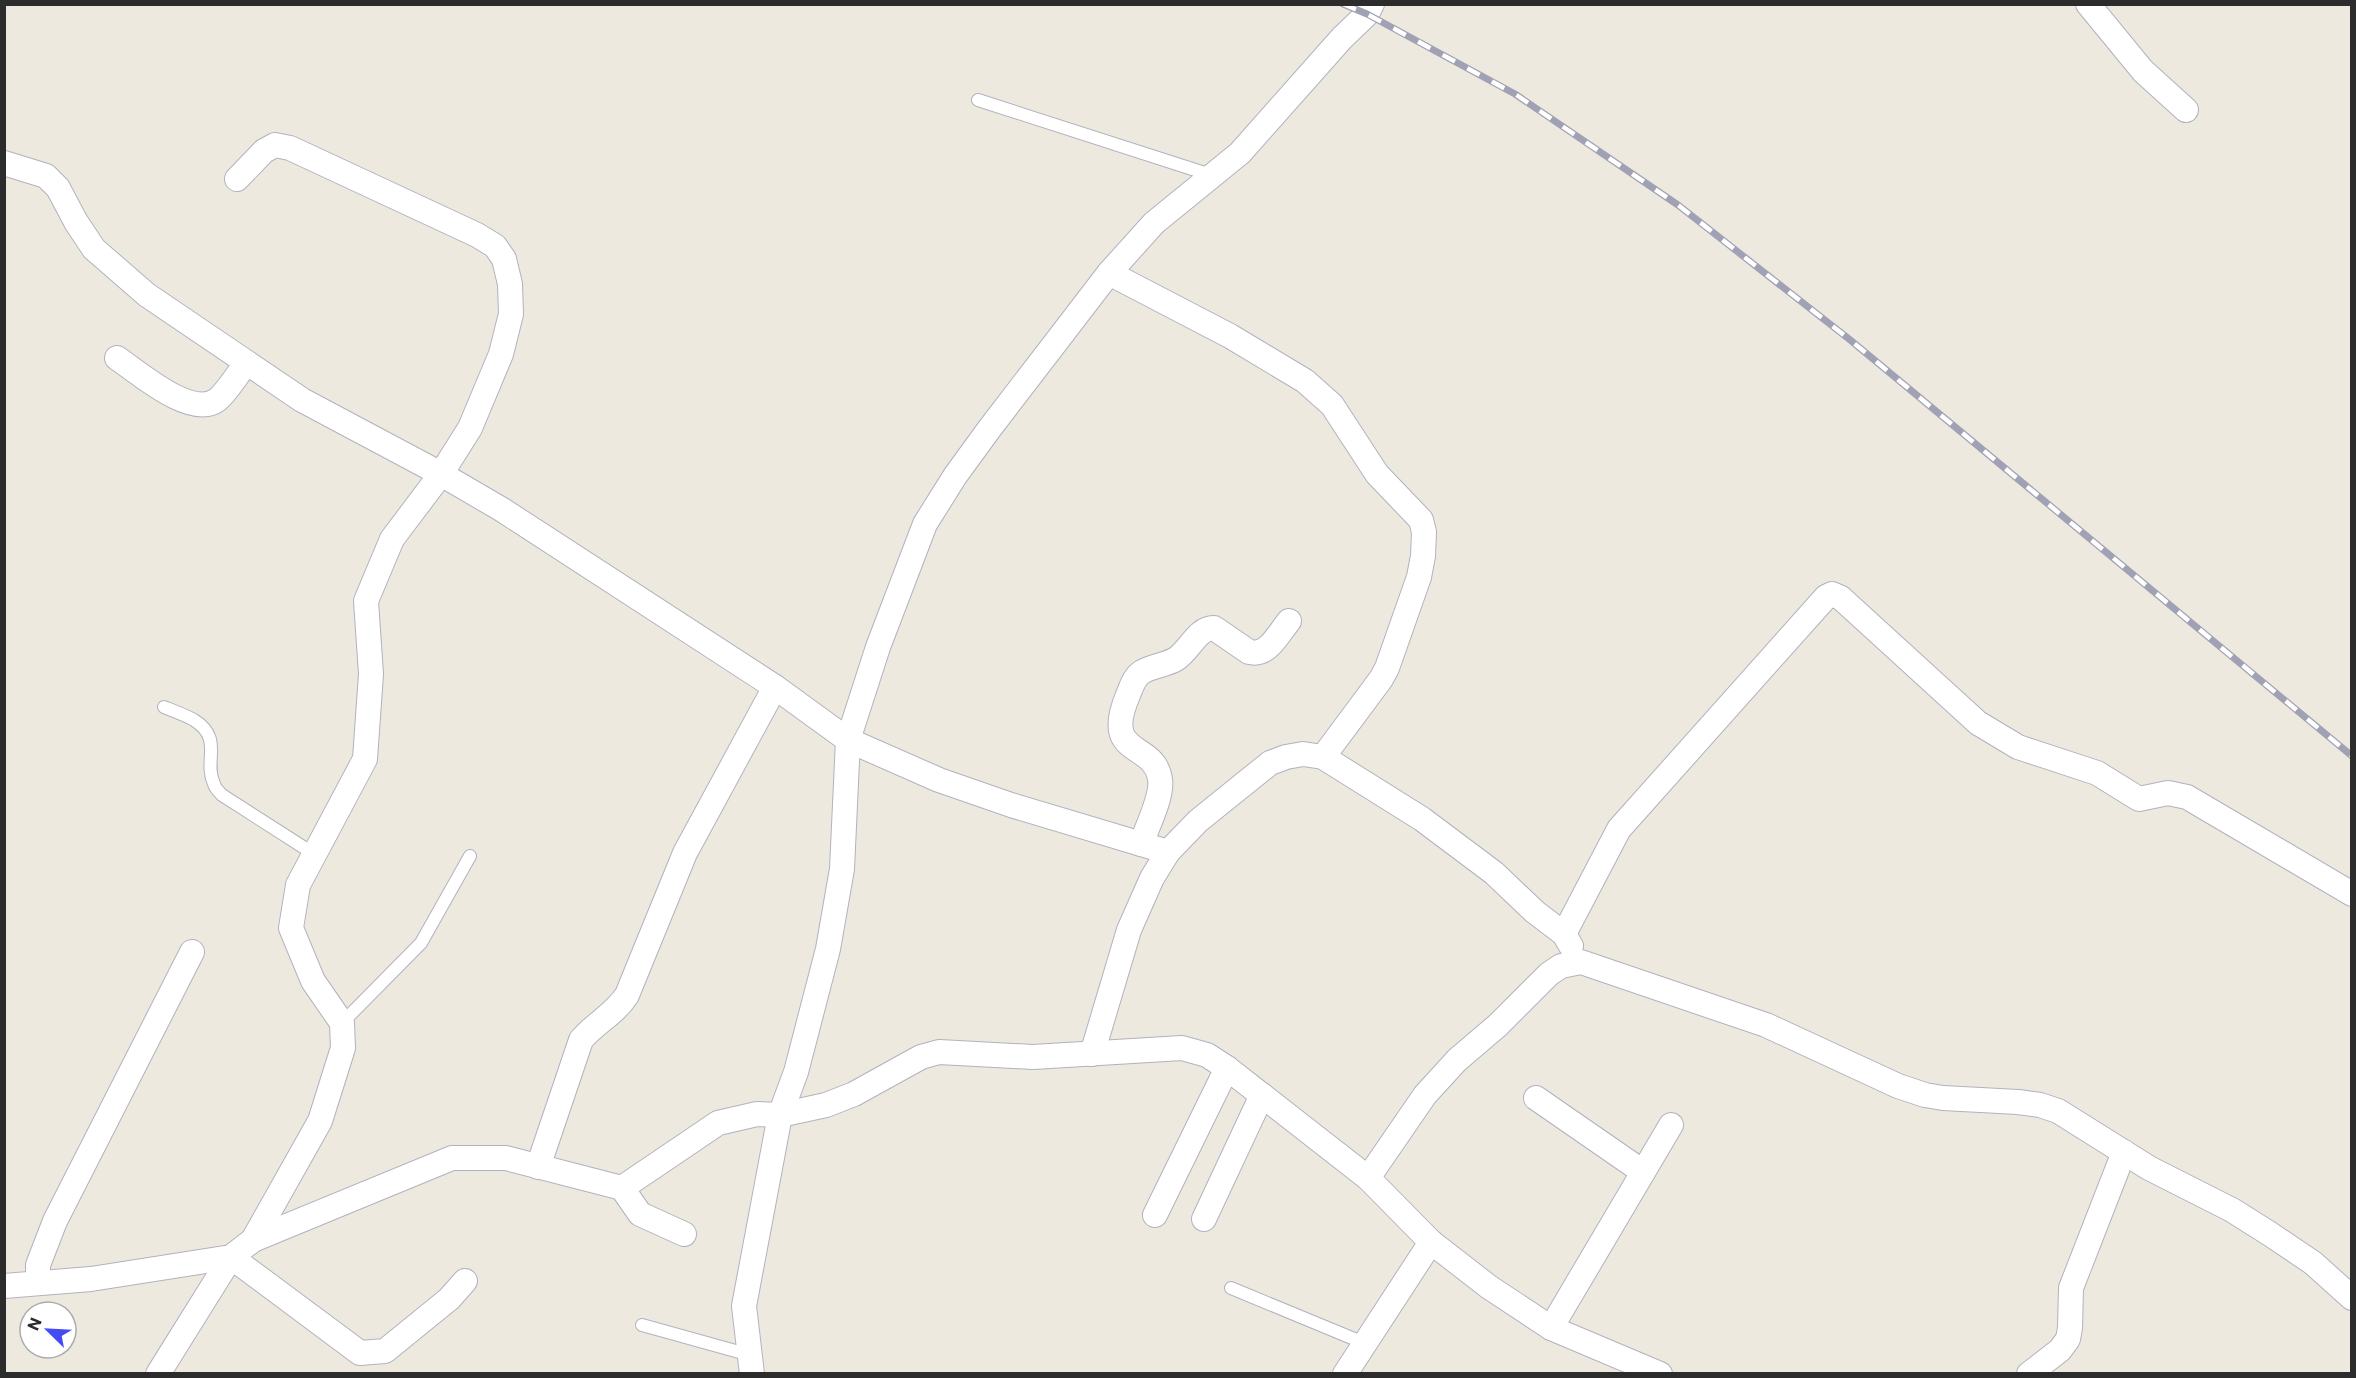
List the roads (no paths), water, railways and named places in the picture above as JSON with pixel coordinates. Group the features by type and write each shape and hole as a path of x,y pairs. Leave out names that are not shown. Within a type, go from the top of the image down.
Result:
{"street":[{"path":"751,1364 744,1306 780,1115 796,1072 830,937 842,869 848,740 878,647 925,524 955,476 990,428 1109,273 1154,223 1240,153 1342,38 1367,14 1372,4"},
{"path":"2088,4 2143,71 2186,110"},
{"path":"237,180 264,151 275,145 290,148 477,235 495,246 504,259 510,284 511,314 501,354 470,428 441,474 392,539 366,601 371,674 365,759 298,885 291,928 313,981 342,1023 344,1048 320,1121 253,1240"},
{"path":"4,163 46,176 58,188 94,249 147,295 246,363 302,400 441,474 501,509 775,687 848,740 939,780 1011,805 1168,852"},
{"path":"1109,273 1230,336 1305,381 1332,405 1377,474 1421,520 1424,532 1421,567 1387,668 1323,757"},
{"path":"117,358 177,399 192,404 205,404 216,400 246,363"},
{"path":"1564,934 1619,829 1826,597 1832,594 1841,598 1978,723 2018,747 2097,773 2139,799 2168,793 2187,797 2352,894"},
{"path":"1141,844 1161,790 1158,770 1120,734 1125,702 1135,680 1141,673 1182,655 1203,631 1209,628 1214,628 1249,652 1256,654 1267,649 1289,621"},
{"path":"538,1167 581,1040 592,1026 618,1008 627,995 685,853 775,687"},
{"path":"1092,1054 1129,930 1148,886 1168,852 1198,821 1270,763 1286,757 1303,754 1323,757 1422,819 1494,873 1535,912 1564,934 1581,962"},
{"path":"38,1283 38,1265 55,1221 192,952"},
{"path":"1368,1178 1425,1095 1457,1060 1498,1025 1549,974 1561,966 1581,962 1766,1025 1898,1086 1925,1095 2018,1102 2040,1105 2058,1111 2149,1168 2232,1210 2270,1234 2313,1263 2352,1298"},
{"path":"622,1188 717,1123 757,1113 780,1115 826,1105 854,1094 897,1068 939,1052 1034,1057 1182,1048 1207,1055 1262,1095 1368,1178 1431,1242 1489,1287 1551,1328 1660,1374"},
{"path":"1155,1215 1227,1068"},
{"path":"1204,1219 1262,1095"},
{"path":"1536,1098 1643,1172"},
{"path":"1551,1328 1671,1125"},
{"path":"2029,1374 2060,1350 2067,1339 2070,1328 2071,1288 2124,1152"},
{"path":"158,1374 231,1257 253,1240 452,1158 506,1158 622,1188 640,1214 684,1234"},
{"path":"1345,1374 1431,1242"},
{"path":"4,1286 91,1279 231,1257 360,1353 385,1351 448,1299 465,1281"}],"lane":[{"path":"978,100 1214,176"},
{"path":"164,707 194,720 207,731 213,749 211,772 214,785 222,795 314,854"},
{"path":"342,1023 421,943 470,856"},
{"path":"1231,1288 1364,1343"},
{"path":"642,1324 751,1364"}],"railway":[{"path":"1343,4 1367,14 1515,94 1678,205 1849,339 2352,756"}]}
